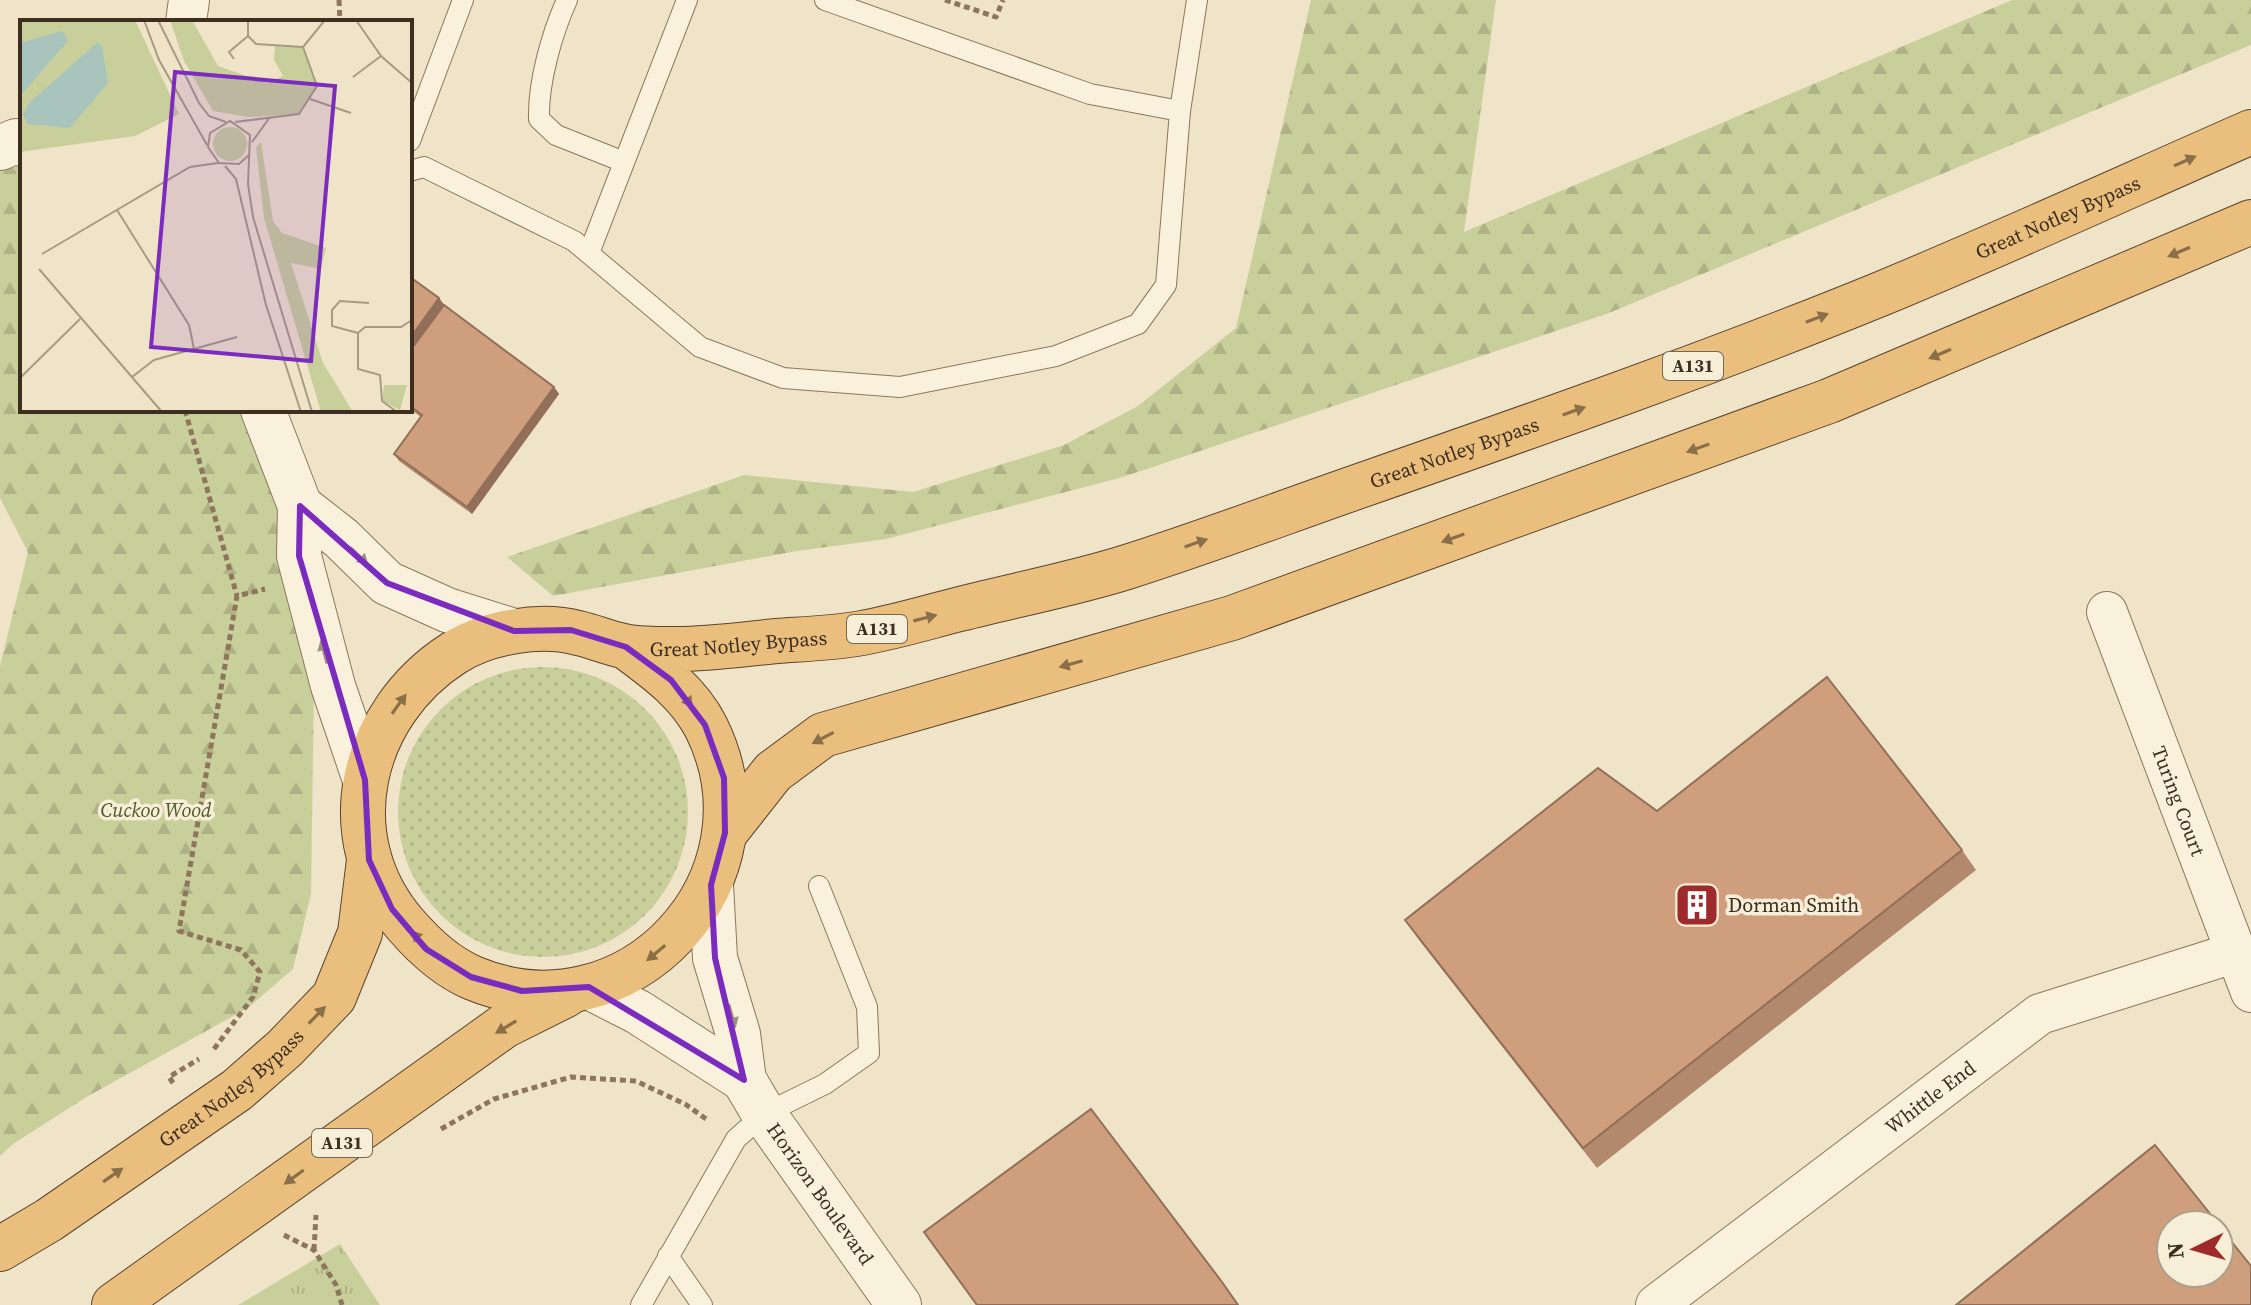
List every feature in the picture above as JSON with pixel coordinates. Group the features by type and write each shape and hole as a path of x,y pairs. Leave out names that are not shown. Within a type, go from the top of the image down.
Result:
{"highway":[{"name":"Great Notley Bypass","path":"626,647 684,649 858,634 1123,569 1624,393 1884,292 2251,132"},
{"path":"725,833 773,772 823,735 1232,618 1829,401 2251,222"},
{"path":"571,630 626,647 671,680 705,725 724,778 725,833 711,885 682,931 639,966 582,989 522,991 471,977 426,949 392,909 369,860 363,820 365,780 383,727 416,682 461,649 514,631 571,630"},
{"name":"Great Notley Bypass","path":"0,1249 49,1220 237,1090 325,1007 334,997 360,933 369,860"},
{"name":"A131","path":"114,1305 504,1026 582,989"}],"street":[{"path":"186,20 189,0"},
{"path":"0,148 16,141 20,143"},
{"path":"264,412 300,506 299,556 333,686 365,780"},
{"path":"300,506 341,538 387,583 447,610 514,631"},
{"name":"Turing Court","path":"2107,612 2251,992"},
{"name":"Horizon Boulevard","path":"711,885 715,958 738,1034 748,1111"},
{"name":"Whittle End","path":"1656,1305 2040,1014 2237,952"},
{"name":"Horizon Boulevard","path":"582,989 638,1012 748,1111 899,1305"}],"lane":[{"path":"412,136 463,0"},
{"path":"567,0 545,69 539,119 556,135 624,162"},
{"path":"589,253 687,0"},
{"path":"825,0 1090,94 1180,111"},
{"path":"412,170 424,167 574,241 700,347 783,378 900,387 1056,356 1138,324 1166,285 1180,111 1197,0"},
{"path":"641,1305 748,1111 825,1084 869,1053 867,1007 819,886"},
{"path":"668,1256 702,1305"}],"path":[{"path":"339,0 340,20"},
{"path":"945,0 996,17 1003,0"},
{"path":"175,1086 169,1077 211,1052 253,997 260,972 241,950 179,931 237,596 186,412"},
{"path":"237,596 305,580"},
{"path":"439,1130 494,1099 571,1077 636,1081 685,1104 748,1111"},
{"path":"314,1250 316,1210"},
{"path":"281,1233 314,1250 336,1285 342,1305"}],"highlighted area":[{"path":"300,506 387,583 514,631 571,630 626,647 671,680 705,725 724,778 725,833 711,885 715,958 744,1080 589,987 522,991 471,977 426,949 392,909 369,860 365,780 299,556"}],"green space":[{"path":"1311,0 1496,0 1464,232 2012,0 2251,0 2251,45 1609,313 1123,477 886,539 797,551 553,596 507,557 744,475 913,492 1064,445 1138,406 1236,328"},
{"name":"Cuckoo Wood","path":"20,144 20,412 263,412 314,684 311,894 293,969 248,1008 88,1096 13,1144 0,1156 0,666 28,552 0,498 0,148"},
{"path":"543,667 571,670 598,678 624,691 646,709 664,731 677,757 685,784 688,812 685,840 677,867 664,893 646,915 624,933 598,946 571,954 543,957 515,954 488,946 462,933 440,915 422,893 409,867 401,840 398,812 401,784 409,757 422,731 440,709 462,691 488,678 515,670"},
{"path":"340,1244 380,1305 238,1305"}],"building":[{"path":"412,278 439,298 412,335"},
{"path":"444,305 554,387 467,507 394,454 422,415 412,408 412,348"},
{"name":"Dorman Smith","path":"1827,677 1962,850 1583,1148 1405,920 1598,768 1657,811"},
{"path":"1091,1109 1238,1305 977,1305 924,1232"},
{"path":"2155,1145 2206,1209 2155,1209 2155,1289 2235,1289 2235,1246 2251,1266 2251,1305 1956,1305"}],"place":[{"name":"Dorman Smith","path":"1697,905"}]}
